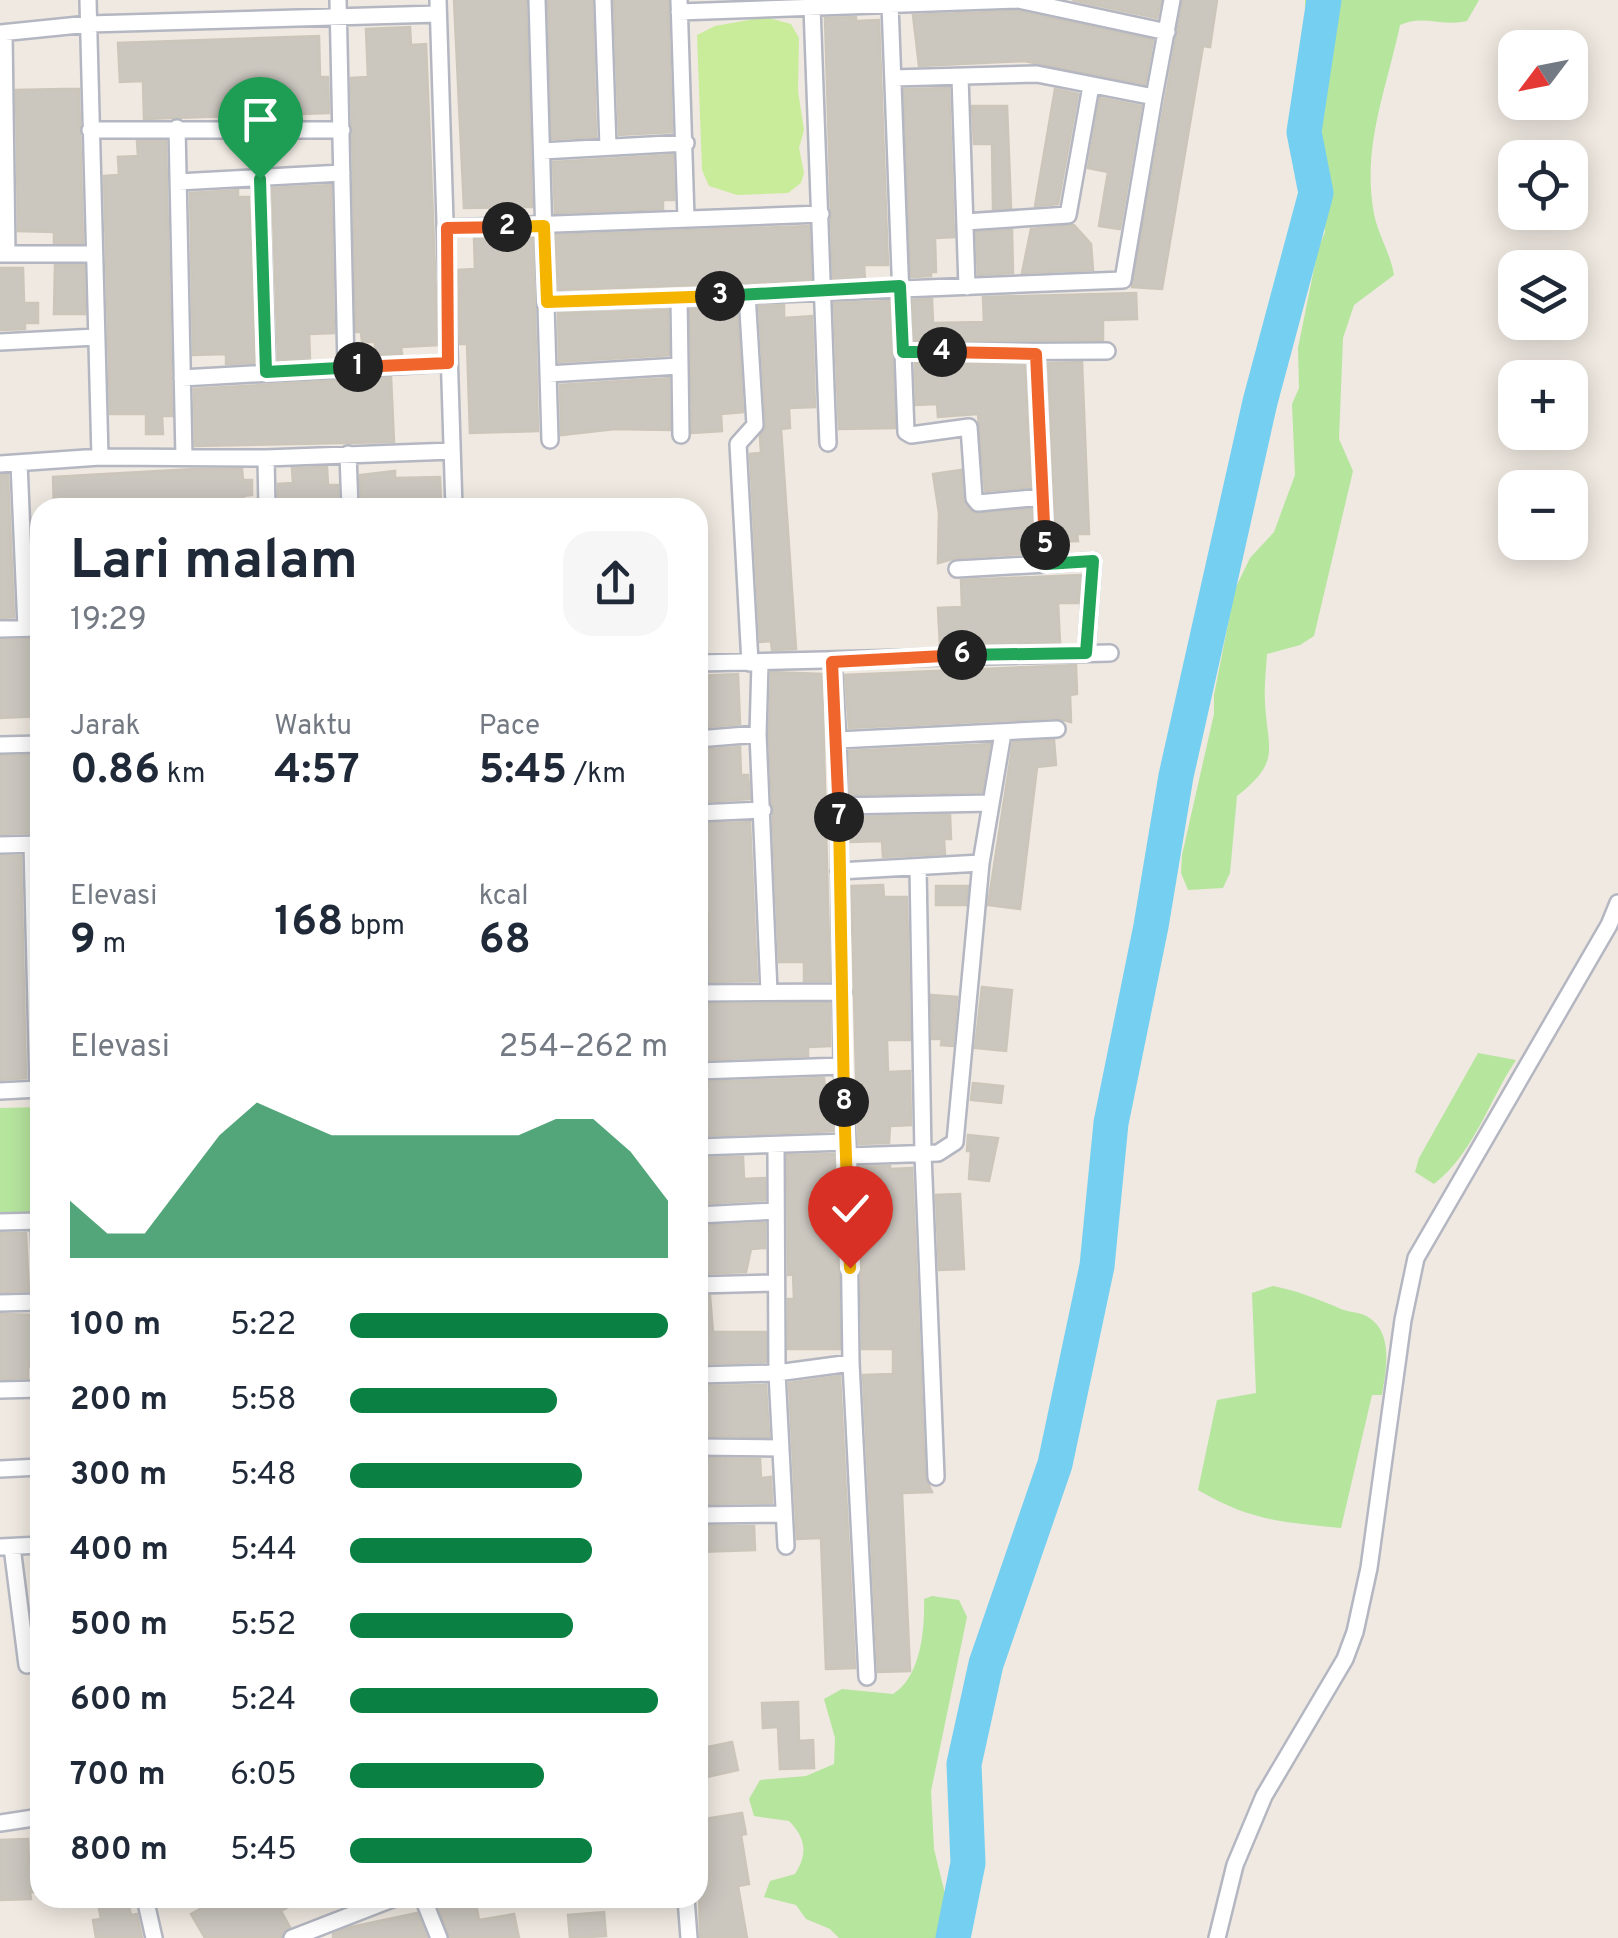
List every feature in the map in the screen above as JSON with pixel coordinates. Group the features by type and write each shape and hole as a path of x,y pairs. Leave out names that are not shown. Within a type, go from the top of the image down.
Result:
{"street":[{"path":"88,0 100,457"},
{"path":"537,0 550,440"},
{"path":"603,0 608,147"},
{"path":"686,218 679,6 812,7 1018,0 1167,32"},
{"path":"547,302 1123,280 1172,0"},
{"path":"890,4 906,432 970,427 974,498 978,504 1043,497"},
{"path":"93,254 3,254 2,34 89,24 338,8 438,7 454,498"},
{"path":"812,7 828,443"},
{"path":"338,8 346,368"},
{"path":"892,78 1037,74 1154,97"},
{"path":"960,77 967,287"},
{"path":"964,222 1068,215 1091,86"},
{"path":"177,128 184,457"},
{"path":"90,130 342,130"},
{"path":"542,151 686,144"},
{"path":"178,182 342,173"},
{"path":"260,179 266,372"},
{"path":"447,228 821,214"},
{"path":"748,294 755,426 738,444 755,663 770,992"},
{"path":"679,298 681,435"},
{"path":"0,342 96,337"},
{"path":"903,352 1106,351"},
{"path":"1036,354 1046,564"},
{"path":"182,378 448,363"},
{"path":"548,374 679,366"},
{"path":"0,464 100,457 266,458 452,451"},
{"path":"348,454 350,498"},
{"path":"266,458 267,498"},
{"path":"19,463 22,546 30,606"},
{"path":"22,546 30,546"},
{"path":"957,569 1093,561 1086,653"},
{"path":"0,630 30,628"},
{"path":"708,663 1110,653"},
{"path":"832,662 838,740 851,1363 867,1678"},
{"path":"838,740 1057,729"},
{"path":"708,1147 776,1146 923,1154 948,1150 959,1134 981,864 1003,733"},
{"path":"708,738 758,734"},
{"path":"0,745 30,744"},
{"path":"839,806 990,803"},
{"path":"708,813 763,810"},
{"path":"0,845 30,844"},
{"path":"838,872 981,864"},
{"path":"918,867 923,1154 936,1477"},
{"path":"1217,1938 1235,1865 1264,1796 1345,1659 1355,1632 1369,1568 1398,1356 1416,1258 1609,926 1618,903"},
{"path":"708,994 842,992"},
{"path":"708,1071 842,1066"},
{"path":"0,1091 30,1089"},
{"path":"776,1146 777,1372 786,1546"},
{"path":"708,1215 776,1212"},
{"path":"0,1222 30,1221"},
{"path":"708,1285 776,1283"},
{"path":"0,1303 30,1302"},
{"path":"708,1375 851,1363"},
{"path":"0,1390 30,1389"},
{"path":"708,1447 782,1448"},
{"path":"0,1469 30,1467"},
{"path":"708,1515 784,1514"},
{"path":"6,1547 27,1665"},
{"path":"0,1823 30,1819"},
{"path":"148,1908 154,1938"},
{"path":"292,1938 369,1908"},
{"path":"426,1908 439,1938"},
{"path":"687,1908 689,1938"}],"green space":[{"path":"1305,0 1479,0 1467,21 1416,21 1400,25 1371,161 1375,217 1394,275 1354,305 1343,338 1339,439 1353,471 1314,636 1300,645 1267,654 1269,755 1260,774 1237,796 1230,873 1223,888 1188,890 1181,873 1182,855 1214,714 1214,695 1235,589 1250,558 1274,532 1295,475 1292,404 1299,388 1298,348 1325,232 1316,156 1322,104 1321,49 1305,17"},
{"path":"765,17 791,24 799,38 798,91 804,130 799,148 804,173 801,183 788,193 737,195 709,186 702,170 697,35 715,26"},
{"path":"1478,1053 1516,1060 1470,1142 1434,1184 1415,1172 1419,1158"},
{"path":"30,1107 30,1219 0,1220 0,1108"},
{"path":"1273,1286 1364,1315 1374,1321 1384,1340 1382,1395 1372,1395 1341,1528 1251,1514 1198,1490 1217,1400 1256,1393 1252,1293"},
{"path":"932,1596 959,1600 967,1617 931,1791 934,1849 949,1910 939,1938 839,1938 830,1929 806,1919 796,1905 764,1897 770,1881 795,1874 803,1846 789,1821 754,1816 749,1799 760,1780 806,1776 834,1764 835,1738 824,1699 842,1689 893,1694 902,1686 919,1651 924,1599"}],"building":[{"path":"454,0 526,0 532,207 464,208"},
{"path":"548,0 592,0 596,137 552,139"},
{"path":"614,0 668,0 672,132 619,135"},
{"path":"1072,0 1161,0 1157,18"},
{"path":"1183,0 1217,0 1210,47 1203,46 1162,289 1132,287"},
{"path":"1017,11 1153,40 1145,84 1024,61 919,66 913,15"},
{"path":"856,17 856,21 879,20 888,265 864,265 865,279 833,280 825,18"},
{"path":"410,27 411,45 426,44 438,345 401,347 402,354 375,356 375,342 362,342 361,332 356,332 351,78 368,77 366,29"},
{"path":"319,36 320,77 328,77 329,113 144,119 143,81 120,82 118,43"},
{"path":"949,88 954,237 935,238 936,272 911,277 904,89"},
{"path":"79,89 83,243 54,243 54,232 18,231 16,90"},
{"path":"1055,89 1078,94 1058,204 1035,206"},
{"path":"1100,98 1141,106 1120,229 1099,226 1108,172 1088,168"},
{"path":"972,106 1007,106 1011,208 993,209 992,144 974,144"},
{"path":"137,141 166,141 172,416 162,416 163,434 146,434 146,414 110,414 104,176 119,175 118,157 138,156"},
{"path":"673,155 674,200 663,200 663,209 555,213 553,162"},
{"path":"331,185 334,333 309,334 310,360 278,361 272,188"},
{"path":"238,190 238,197 249,197 255,363 226,364 226,354 193,355 190,193"},
{"path":"1074,225 1091,244 1093,270 1022,273 1031,229"},
{"path":"809,226 811,281 557,290 555,235"},
{"path":"1012,230 1013,273 978,275 976,232"},
{"path":"533,236 538,431 470,433 467,344 460,344 458,270 475,269 474,238"},
{"path":"55,265 84,265 85,314 54,314"},
{"path":"0,268 23,268 24,303 38,303 38,323 25,323 25,329 0,330"},
{"path":"1136,293 1137,319 1103,320 1103,340 914,341 912,300 932,299 933,323 984,322 983,297"},
{"path":"890,301 895,428 839,429 834,303"},
{"path":"784,305 784,318 812,316 815,407 789,408 790,428 781,429 796,649 772,650 771,641 760,642 750,454 761,453 760,436 766,425 759,306"},
{"path":"737,307 743,412 721,414 722,431 692,433 690,309"},
{"path":"668,310 669,355 559,362 558,313"},
{"path":"1082,362 1089,534 1077,534 1078,541 1056,542 1048,363"},
{"path":"915,363 1025,363 1031,487 985,491 978,414 938,417 937,404 916,405"},
{"path":"391,377 394,442 195,446 194,389"},
{"path":"669,378 670,430 615,429 561,435 560,385"},
{"path":"327,467 328,485 338,485 339,498 278,498 278,484 293,483 292,468"},
{"path":"242,469 243,480 252,480 252,495 54,498 53,477"},
{"path":"961,470 963,500 973,513 1032,509 1034,553 956,558 938,563 939,513 933,474"},
{"path":"395,471 395,478 440,477 441,498 361,498 360,475"},
{"path":"0,475 8,475 14,617 0,618"},
{"path":"1081,575 1079,603 1058,603 1060,643 940,646 938,608 962,607 961,580"},
{"path":"30,639 30,716 0,718 0,640"},
{"path":"1076,665 1077,694 1070,695 1071,722 1056,718 849,728 845,675"},
{"path":"771,672 822,674 830,981 804,981 804,962 779,962 769,734"},
{"path":"738,674 740,724 708,727 708,676"},
{"path":"1054,740 1056,765 1037,767 1020,909 988,905 1013,742"},
{"path":"990,744 982,792 850,795 849,751"},
{"path":"740,747 741,775 748,775 750,799 708,801 708,749"},
{"path":"30,755 30,832 0,834 0,756"},
{"path":"950,815 951,839 944,839 945,854 883,857 882,841 850,842 850,817"},
{"path":"750,822 757,981 710,982 708,824"},
{"path":"0,856 21,856 26,1078 0,1080"},
{"path":"883,885 884,897 907,897 910,1040 887,1040 888,1072 910,1071 911,1125 890,1126 889,1143 858,1144 851,886"},
{"path":"936,886 968,886 966,905 936,905"},
{"path":"982,987 1012,990 1006,1051 975,1048"},
{"path":"931,995 957,997 953,1046 941,1045 942,1039 932,1039"},
{"path":"830,1003 830,1046 808,1047 808,1056 708,1060 708,1004"},
{"path":"824,1078 825,1089 832,1089 835,1131 708,1136 708,1082"},
{"path":"973,1083 1003,1086 1001,1103 971,1100"},
{"path":"968,1135 998,1138 989,1181 969,1179"},
{"path":"837,1154 840,1349 788,1349 788,1299 794,1299 793,1274 788,1275 787,1155"},
{"path":"743,1157 744,1179 765,1178 765,1200 708,1203 708,1158"},
{"path":"859,1167 912,1168 925,1477 932,1492 902,1493 910,1671 878,1672 863,1375 893,1374 893,1349 862,1349"},
{"path":"960,1194 964,1269 939,1270 936,1195"},
{"path":"765,1223 765,1248 751,1249 746,1272 708,1274 708,1226"},
{"path":"0,1233 26,1233 29,1291 0,1292"},
{"path":"708,1296 713,1332 766,1332 766,1362 708,1364"},
{"path":"0,1314 30,1315 28,1378 0,1379"},
{"path":"840,1376 855,1668 826,1669 821,1538 797,1539 789,1383"},
{"path":"766,1385 769,1437 708,1436 708,1386"},
{"path":"708,1458 760,1459 761,1478 771,1477 772,1503 708,1504"},
{"path":"708,1526 754,1526 755,1550 708,1552"},
{"path":"798,1702 799,1741 813,1740 814,1768 780,1769 778,1727 763,1728 762,1703"},
{"path":"732,1742 738,1770 708,1777 708,1747"},
{"path":"742,1813 746,1834 741,1835 749,1884 738,1886 747,1938 700,1938 699,1908 708,1908 708,1818"},
{"path":"28,1839 30,1899 0,1900 0,1840"},
{"path":"99,1908 129,1908 131,1915 137,1914 142,1938 96,1938 93,1920 101,1919"},
{"path":"202,1908 287,1908 281,1911 290,1927 281,1938 205,1938 191,1914"},
{"path":"439,1908 477,1908 479,1920 514,1914 519,1938 450,1938"},
{"path":"604,1912 606,1936 570,1938 568,1915"},
{"path":"417,1913 427,1938 333,1938 333,1934 351,1927"}],"waterway":[{"path":"953,1938 968,1863 964,1764 986,1664 1055,1464 1097,1266 1111,1123 1151,926 1176,776 1260,402 1316,193 1304,132 1324,0"}],"route":[{"path":"260,179 266,372 448,363 447,228 544,226 547,302 900,286 903,352 1036,354 1046,564 1093,561 1086,653 832,662 838,740 842,1066 850,1268"}]}
